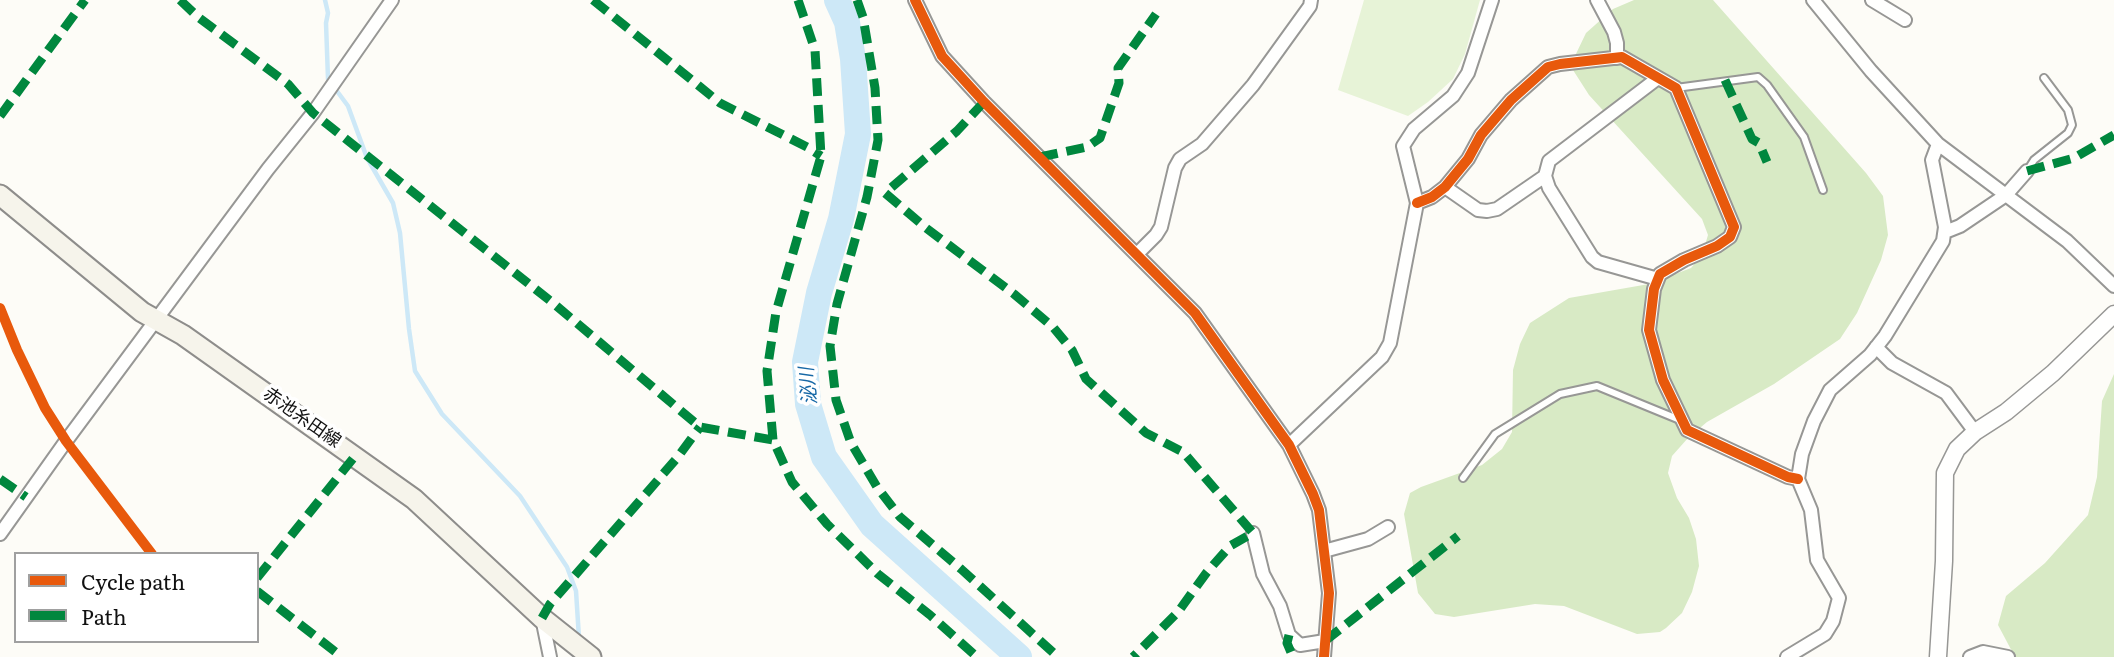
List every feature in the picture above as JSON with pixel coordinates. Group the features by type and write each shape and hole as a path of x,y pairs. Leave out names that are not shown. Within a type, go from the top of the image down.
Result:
{"main road":[{"name":"赤池糸田線","path":"0,195 142,312 158,320 414,499 542,618 591,657"}],"street":[{"path":"0,534 66,440 268,169 313,113 392,0"},
{"path":"915,0 942,57 1205,324 1289,445 1319,510 1329,593 1324,657"},
{"path":"1137,254 1161,227 1174,168 1180,159 1202,144 1253,85 1310,6 1311,0"},
{"path":"1289,445 1382,357 1390,343 1417,203 1403,146 1414,129 1453,96 1468,73 1492,0"},
{"path":"1597,0 1614,32 1617,58"},
{"path":"1813,0 1871,71 1938,144 2067,242 2114,286"},
{"path":"1872,0 1905,20"},
{"path":"1417,203 1432,197 1445,187 1468,159 1480,135 1511,100 1548,67 1622,57 1676,88 1734,227 1730,237 1717,246 1660,274 1654,289 1649,330 1663,380 1687,430 1787,477 1798,479"},
{"path":"1658,78 1549,161 1545,176 1549,188 1592,257 1598,262 1658,279"},
{"path":"1787,657 1825,634 1833,621 1839,598 1817,560 1811,510 1798,479 1802,454 1814,421 1830,390 1885,337 1943,241 1945,232 1933,160 1938,144"},
{"path":"1945,232 1960,226 2006,195 2027,171"},
{"path":"1445,187 1478,210 1487,211 1497,209 1545,176"},
{"path":"1938,657 1944,561 1945,473 1957,449 1975,432 2006,412 2043,381 2114,314"},
{"path":"1876,347 1892,363 1946,393 1975,432"},
{"path":"1324,551 1368,539 1388,527"},
{"path":"1253,533 1263,574 1280,606 1289,635 1300,645 1325,641"},
{"path":"542,618 550,657"},
{"path":"1970,657 1983,652 2008,657"}],"lane":[{"path":"1676,88 1758,76 1804,137 1823,190"},
{"path":"2027,171 2034,160 2068,133 2072,125 2067,110 2044,78"},
{"path":"1463,478 1494,434 1560,394 1597,386 1682,421"}],"green space":[{"path":"1364,0 1480,0 1465,54 1453,79 1408,116 1338,90"},
{"path":"1634,0 1713,0 1866,173 1883,196 1888,235 1881,260 1857,313 1840,339 1774,384 1707,422 1672,456 1668,473 1696,539 1699,566 1692,592 1682,613 1666,628 1660,632 1637,634 1564,606 1535,604 1454,617 1435,614 1418,593 1404,514 1410,493 1482,465 1502,449 1512,432 1513,370 1520,344 1530,323 1569,298 1649,284 1691,268 1702,255 1708,235 1702,219 1589,95 1573,70 1574,58 1586,33 1613,9"},
{"path":"2114,374 2114,657 2015,657 1998,625 2006,596 2045,563 2088,515 2097,477 2102,401"}],"waterway":[{"path":"325,0 328,13 328,79 348,106 367,158 393,203 400,233 415,371 442,414 520,496 567,567 576,591 579,638"},
{"name":"泌川","path":"837,0 847,22 853,59 858,134 841,219 819,293 805,362 808,404 824,457 872,525 1019,657"}],"marked path":[{"path":"0,116 85,0"},
{"path":"180,0 198,17 288,84 313,113 553,303 700,427 773,440"},
{"path":"593,0 720,103 821,156"},
{"path":"798,0 815,50 821,156 776,312 767,371 773,440 792,482 827,524 878,574 977,657"},
{"path":"857,0 863,17 875,88 878,140 867,197 837,304 830,346 836,400 851,443 877,487 900,517 1058,657"},
{"path":"1040,157 1087,147 1100,138 1119,83 1118,68 1156,14"},
{"path":"1725,80 1752,139 1759,143 1767,162"},
{"path":"984,102 957,131 885,193 1053,327 1072,350 1086,379 1146,433 1183,452 1253,533 1230,546 1178,612 1133,657"},
{"path":"2027,171 2074,158 2114,135"},
{"path":"542,618 550,604 677,458 700,427"},
{"path":"259,576 355,456"},
{"path":"0,479 26,497"},
{"path":"1325,641 1458,536"},
{"path":"259,593 342,657"},
{"path":"1289,635 1287,643 1293,657"}],"cycle path":[{"path":"915,0 942,56 984,102 1195,313 1289,445 1319,510 1329,593 1324,657"},
{"path":"1417,203 1432,197 1445,187 1468,159 1481,135 1511,100 1548,67 1622,57 1676,88 1734,227 1730,237 1717,246 1660,274 1654,289 1649,330 1663,380 1687,430 1788,477 1798,479"},
{"path":"0,308 45,408 66,441 150,552"}]}
